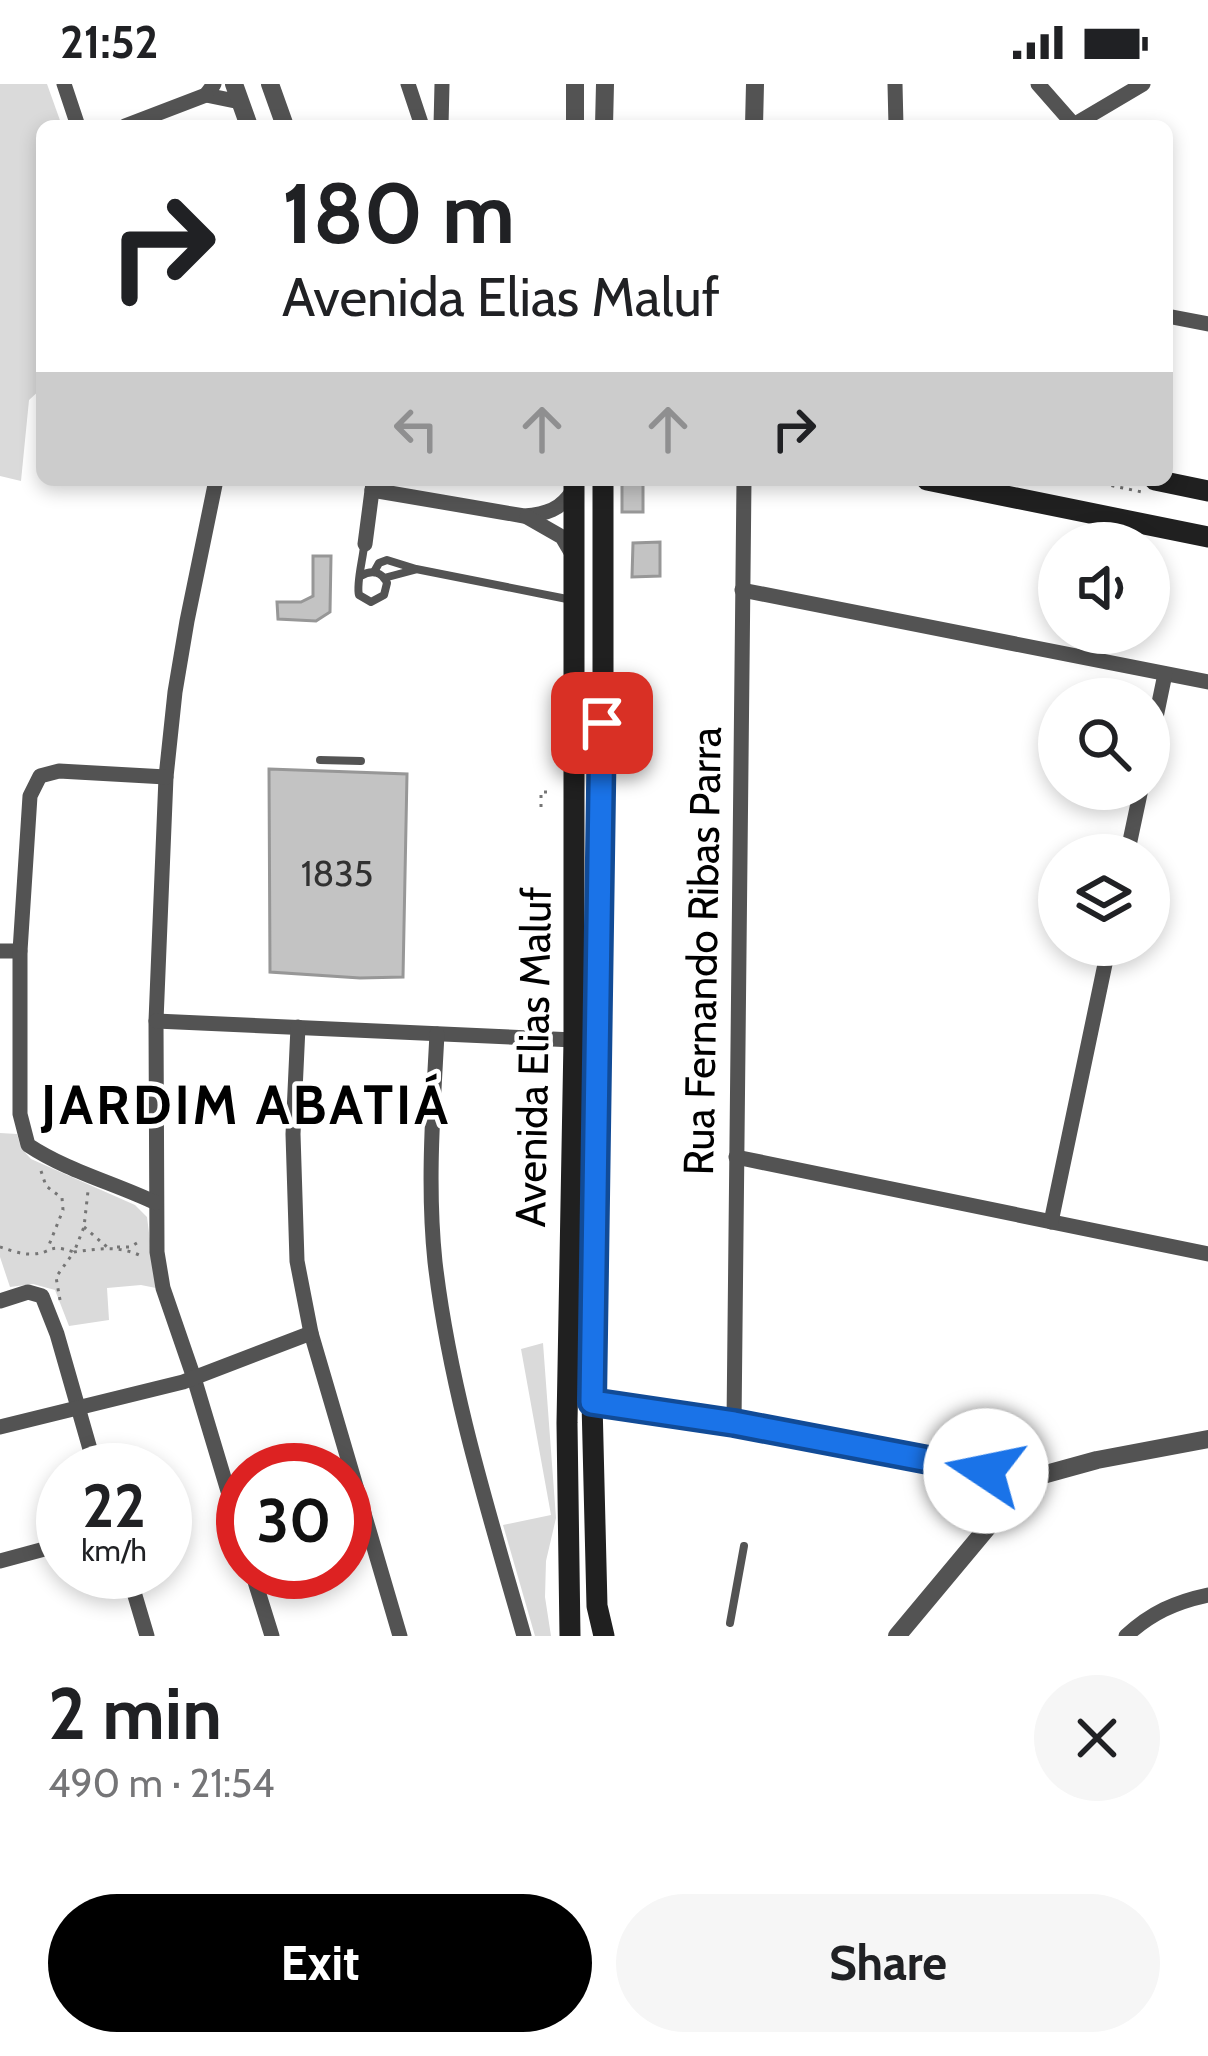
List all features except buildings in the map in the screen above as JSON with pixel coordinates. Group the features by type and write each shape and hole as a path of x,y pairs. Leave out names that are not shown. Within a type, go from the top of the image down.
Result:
{"main road":[{"path":"1173,483 1208,490"},
{"name":"Avenida Elias Maluf","path":"569,1636 574,486"},
{"name":"Avenida Elias Maluf","path":"603,486 592,1402 597,1606 604,1636"},
{"path":"957,486 1208,537"},
{"path":"573,601 595,612 603,678"},
{"path":"567,1423 592,1402"}],"street":[{"path":"64,84 76,120"},
{"path":"270,84 283,120"},
{"path":"408,84 420,120"},
{"path":"441,120 442,84"},
{"path":"574,120 575,84"},
{"path":"604,84 604,120"},
{"path":"754,120 755,84"},
{"path":"895,84 896,120"},
{"path":"1038,84 1068,120"},
{"path":"1083,120 1143,84"},
{"path":"138,120 210,89 237,93"},
{"path":"1173,317 1208,324"},
{"path":"216,486 187,621 166,777 152,1256 216,1451"},
{"path":"364,544 373,486"},
{"path":"378,486 524,516 545,514 560,506 573,486"},
{"name":"Rua Fernando Ribas Parra","path":"734,1423 744,486"},
{"path":"524,516 562,537 573,556"},
{"path":"742,590 1208,682"},
{"path":"1164,678 1165,674"},
{"path":"156,1204 51,1160 28,1145 20,1114 20,951 30,796 40,776 59,770 166,777"},
{"path":"0,951 20,951"},
{"path":"1051,1222 1104,966"},
{"path":"156,1021 574,1040"},
{"path":"298,1027 293,1134 297,1261 311,1333 400,1636"},
{"path":"437,1034 430,1197 435,1264 467,1433 524,1636"},
{"path":"0,1075 20,1076"},
{"path":"736,1157 1208,1254"},
{"path":"0,1301 28,1292 42,1296 87,1443"},
{"path":"0,1427 194,1378 311,1333"},
{"path":"592,1402 734,1423 1028,1479 1208,1439"},
{"path":"897,1636 1028,1479"},
{"path":"0,1561 36,1551"},
{"path":"1126,1636 1169,1605 1208,1594"},
{"path":"136,1599 147,1636"},
{"path":"260,1599 272,1636"}],"lane":[{"path":"364,544 369,573"},
{"path":"384,578 384,596 378,601 364,600 357,590 379,562 387,560 573,601"},
{"path":"369,573 384,578 416,569"},
{"path":"320,760 361,760"},
{"path":"730,1623 744,1546"}],"path":[{"path":"541,807 541,793 550,792"},
{"path":"30,1164 49,1172"},
{"path":"0,1247 39,1255 48,1247 64,1210 62,1198 46,1186 40,1169"},
{"path":"77,1188 97,1192"},
{"path":"61,1301 56,1277 84,1227 88,1188"},
{"path":"84,1227 106,1247 152,1256"},
{"path":"48,1247 74,1252 130,1247 143,1240 144,1233"}],"shaded area":[{"path":"0,84 47,84 60,120 36,120 36,394 29,400 21,481 0,476"},
{"path":"0,1133 17,1134 31,1159 135,1205 147,1217 156,1288 107,1288 109,1320 69,1326 55,1290 33,1284 10,1287 0,1257"},
{"path":"543,1343 556,1518 546,1561 551,1636 535,1636 503,1525 551,1515 521,1349"}],"district":[{"name":"JARDIM ABATIÁ","path":"246,1105"}],"route":[{"path":"602,723 592,1402 734,1423 986,1471"}]}
